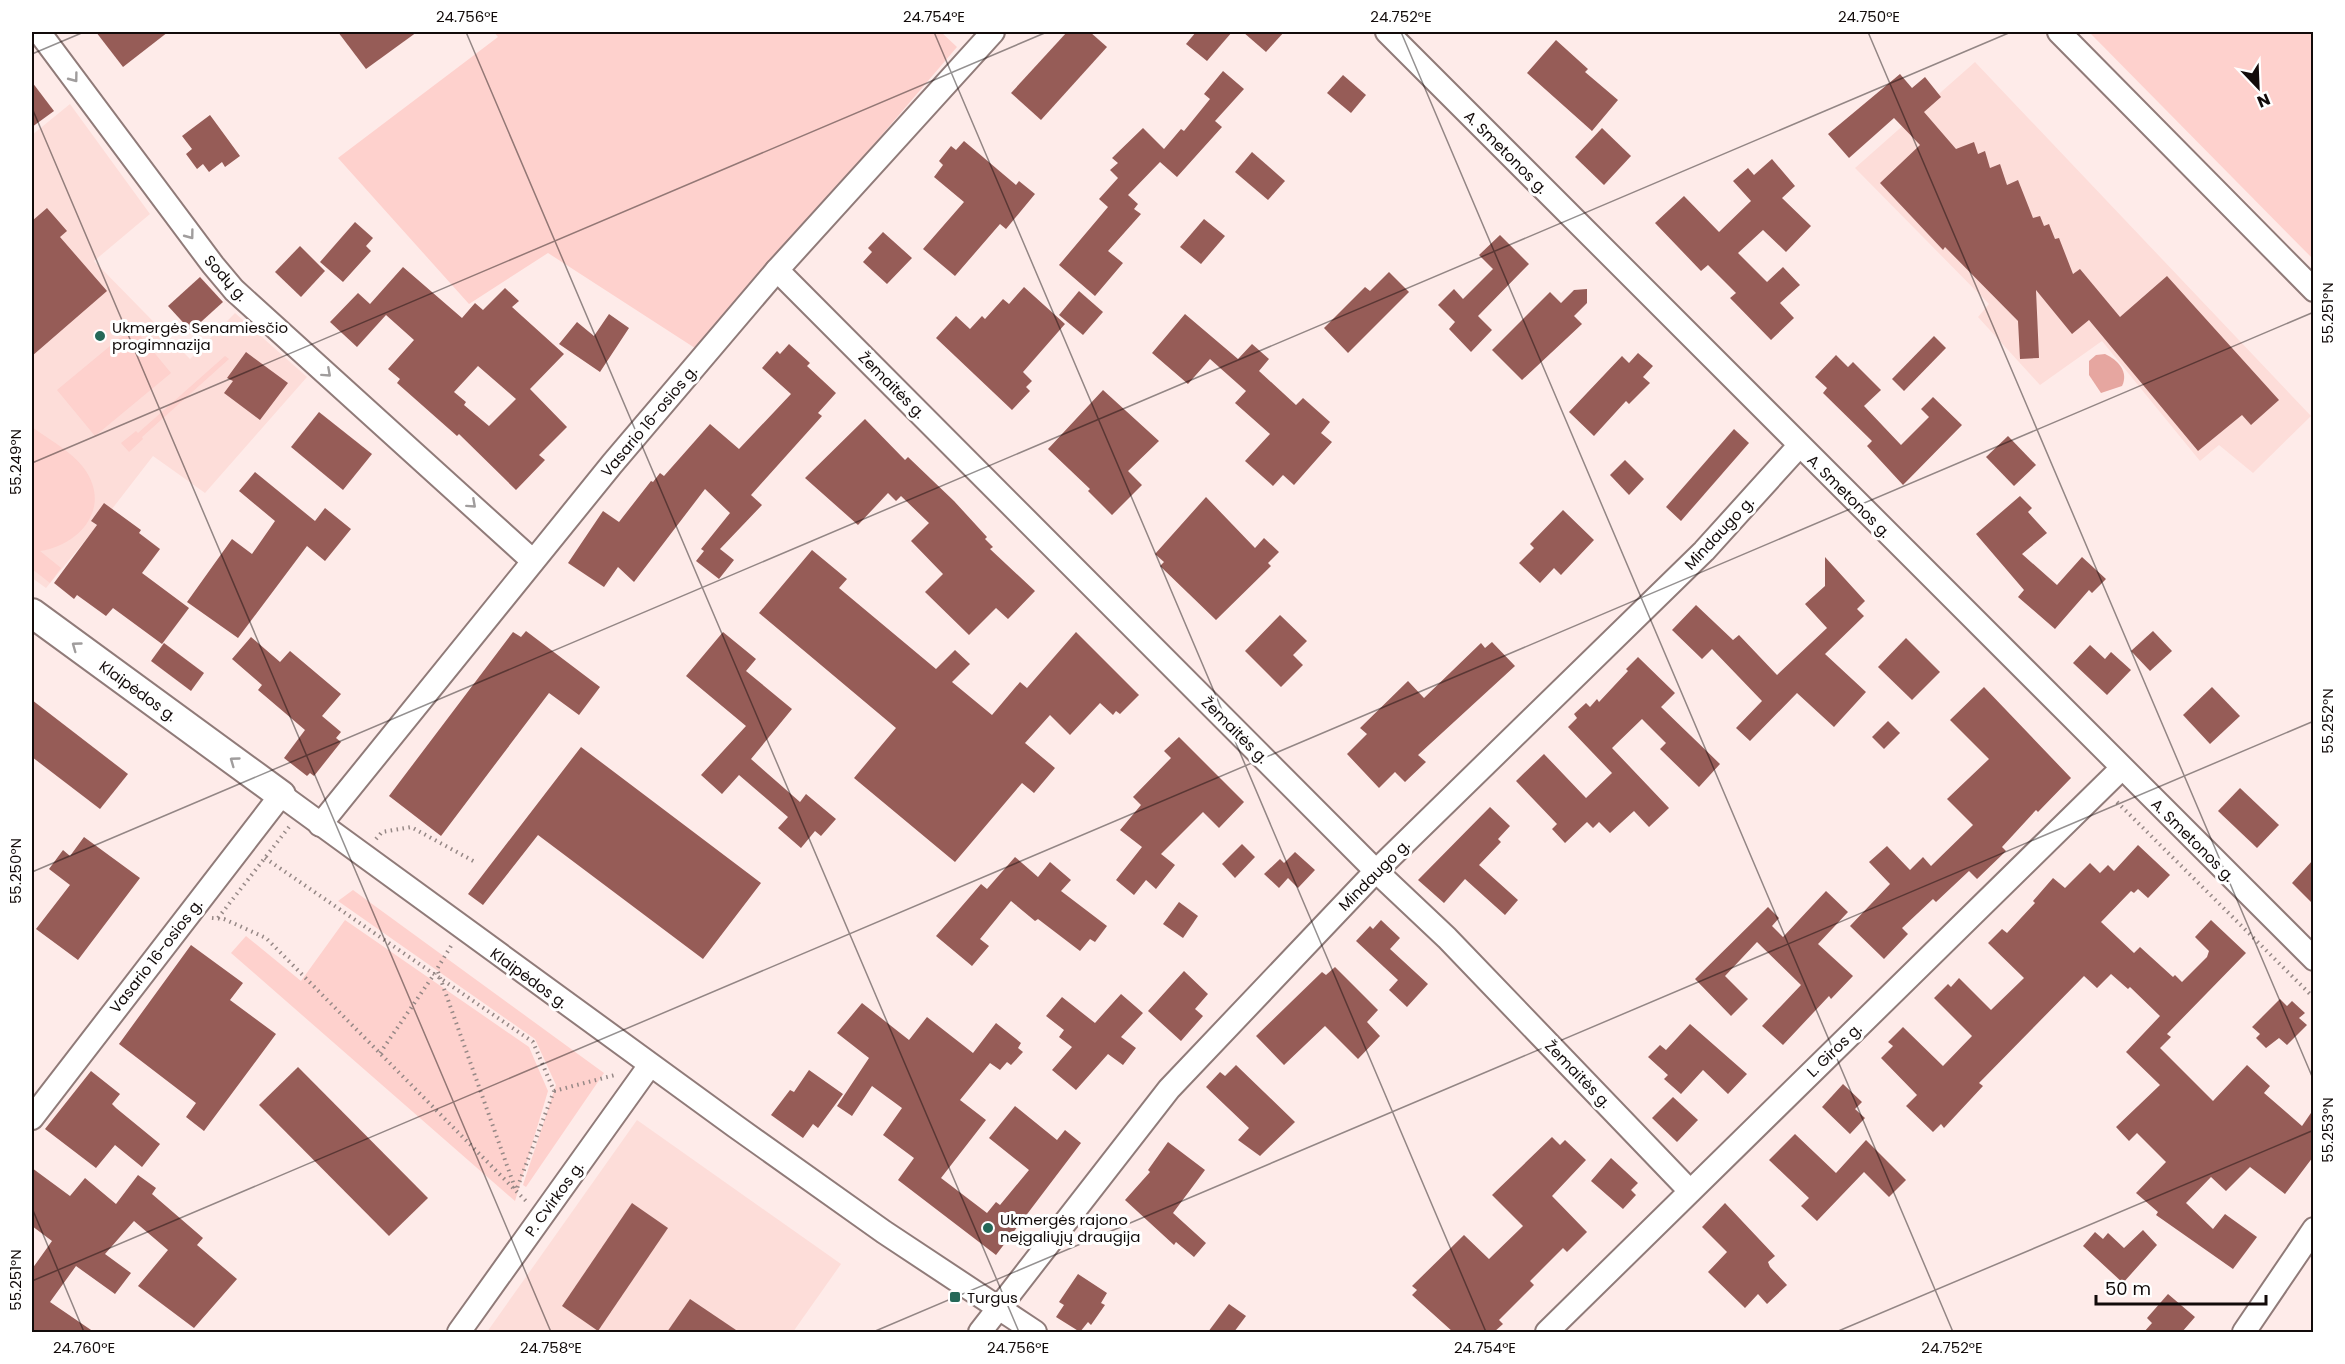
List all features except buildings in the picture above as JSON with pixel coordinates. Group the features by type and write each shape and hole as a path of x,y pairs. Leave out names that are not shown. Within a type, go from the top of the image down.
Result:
{"street":[{"name":"Sodų g.","path":"39,32 234,290 533,561"},
{"name":"Vasario 16-osios g.","path":"320,825 533,561 777,270 993,32"},
{"name":"A. Smetonos g.","path":"1387,32 2313,959"},
{"path":"2059,32 2313,290"},
{"name":"Žemaitės g.","path":"777,270 1376,871 1447,938 1690,1191"},
{"name":"Mindaugo g.","path":"980,1332 1169,1089 1376,871 1704,551 1799,446"},
{"name":"Klaipėdos g.","path":"32,613 650,1065 884,1232 1035,1332"},
{"name":"L. Giros g.","path":"1547,1332 2121,769"},
{"name":"Vasario 16-osios g.","path":"32,1118 188,914 291,803"},
{"name":"P. Cvirkos g.","path":"459,1332 650,1065"},
{"path":"2244,1332 2313,1229"}],"path":[{"path":"2102,787 2313,998"},
{"path":"217,919 265,858 291,803"},
{"path":"361,855 382,832 411,827 477,863"},
{"path":"265,858 435,972 440,978 533,1042 554,1091 516,1191"},
{"path":"188,914 217,919 266,938 541,1216"},
{"path":"380,1053 462,929"},
{"path":"440,978 516,1191"},
{"path":"554,1091 650,1065"}],"shaded area":[{"path":"494,32 941,32 957,47 698,350 548,253 469,304 338,158 498,37"},
{"path":"2089,32 2313,32 2313,259"},
{"path":"1975,62 2311,416 2253,473 2219,445 2200,461 2102,341 2040,385 1978,317 1989,304 1855,168"},
{"name":"Ukmergės Senamiesčio progimnazija","path":"70,104 150,214 94,261 190,359 235,313 307,377 205,493 153,456 112,509 104,503 91,521 97,526 46,588 32,578 32,135"},
{"path":"133,327 171,373 95,436 57,390"},
{"path":"2105,354 2121,367 2124,381 2122,386 2101,393 2089,375 2089,361 2096,355"},
{"path":"225,356 229,359 142,437 143,439 129,452 121,443 136,431 138,433"},
{"path":"32,427 78,461 91,482 95,496 88,521 80,532 68,541 40,551 61,568 50,583 32,569"},
{"path":"353,890 604,1073 526,1187 523,1185 556,1085 535,1039 338,901"},
{"path":"345,920 529,1047 548,1091 515,1201 231,953 246,936 301,981"},
{"path":"637,1120 841,1264 793,1332 487,1332"}],"place":[{"name":"Ukmergės Senamiesčio progimnazija","path":"100,336"},
{"name":"Ukmergės rajono neįgaliųjų draugija","path":"988,1228"},
{"name":"Turgus","path":"955,1297"}]}
